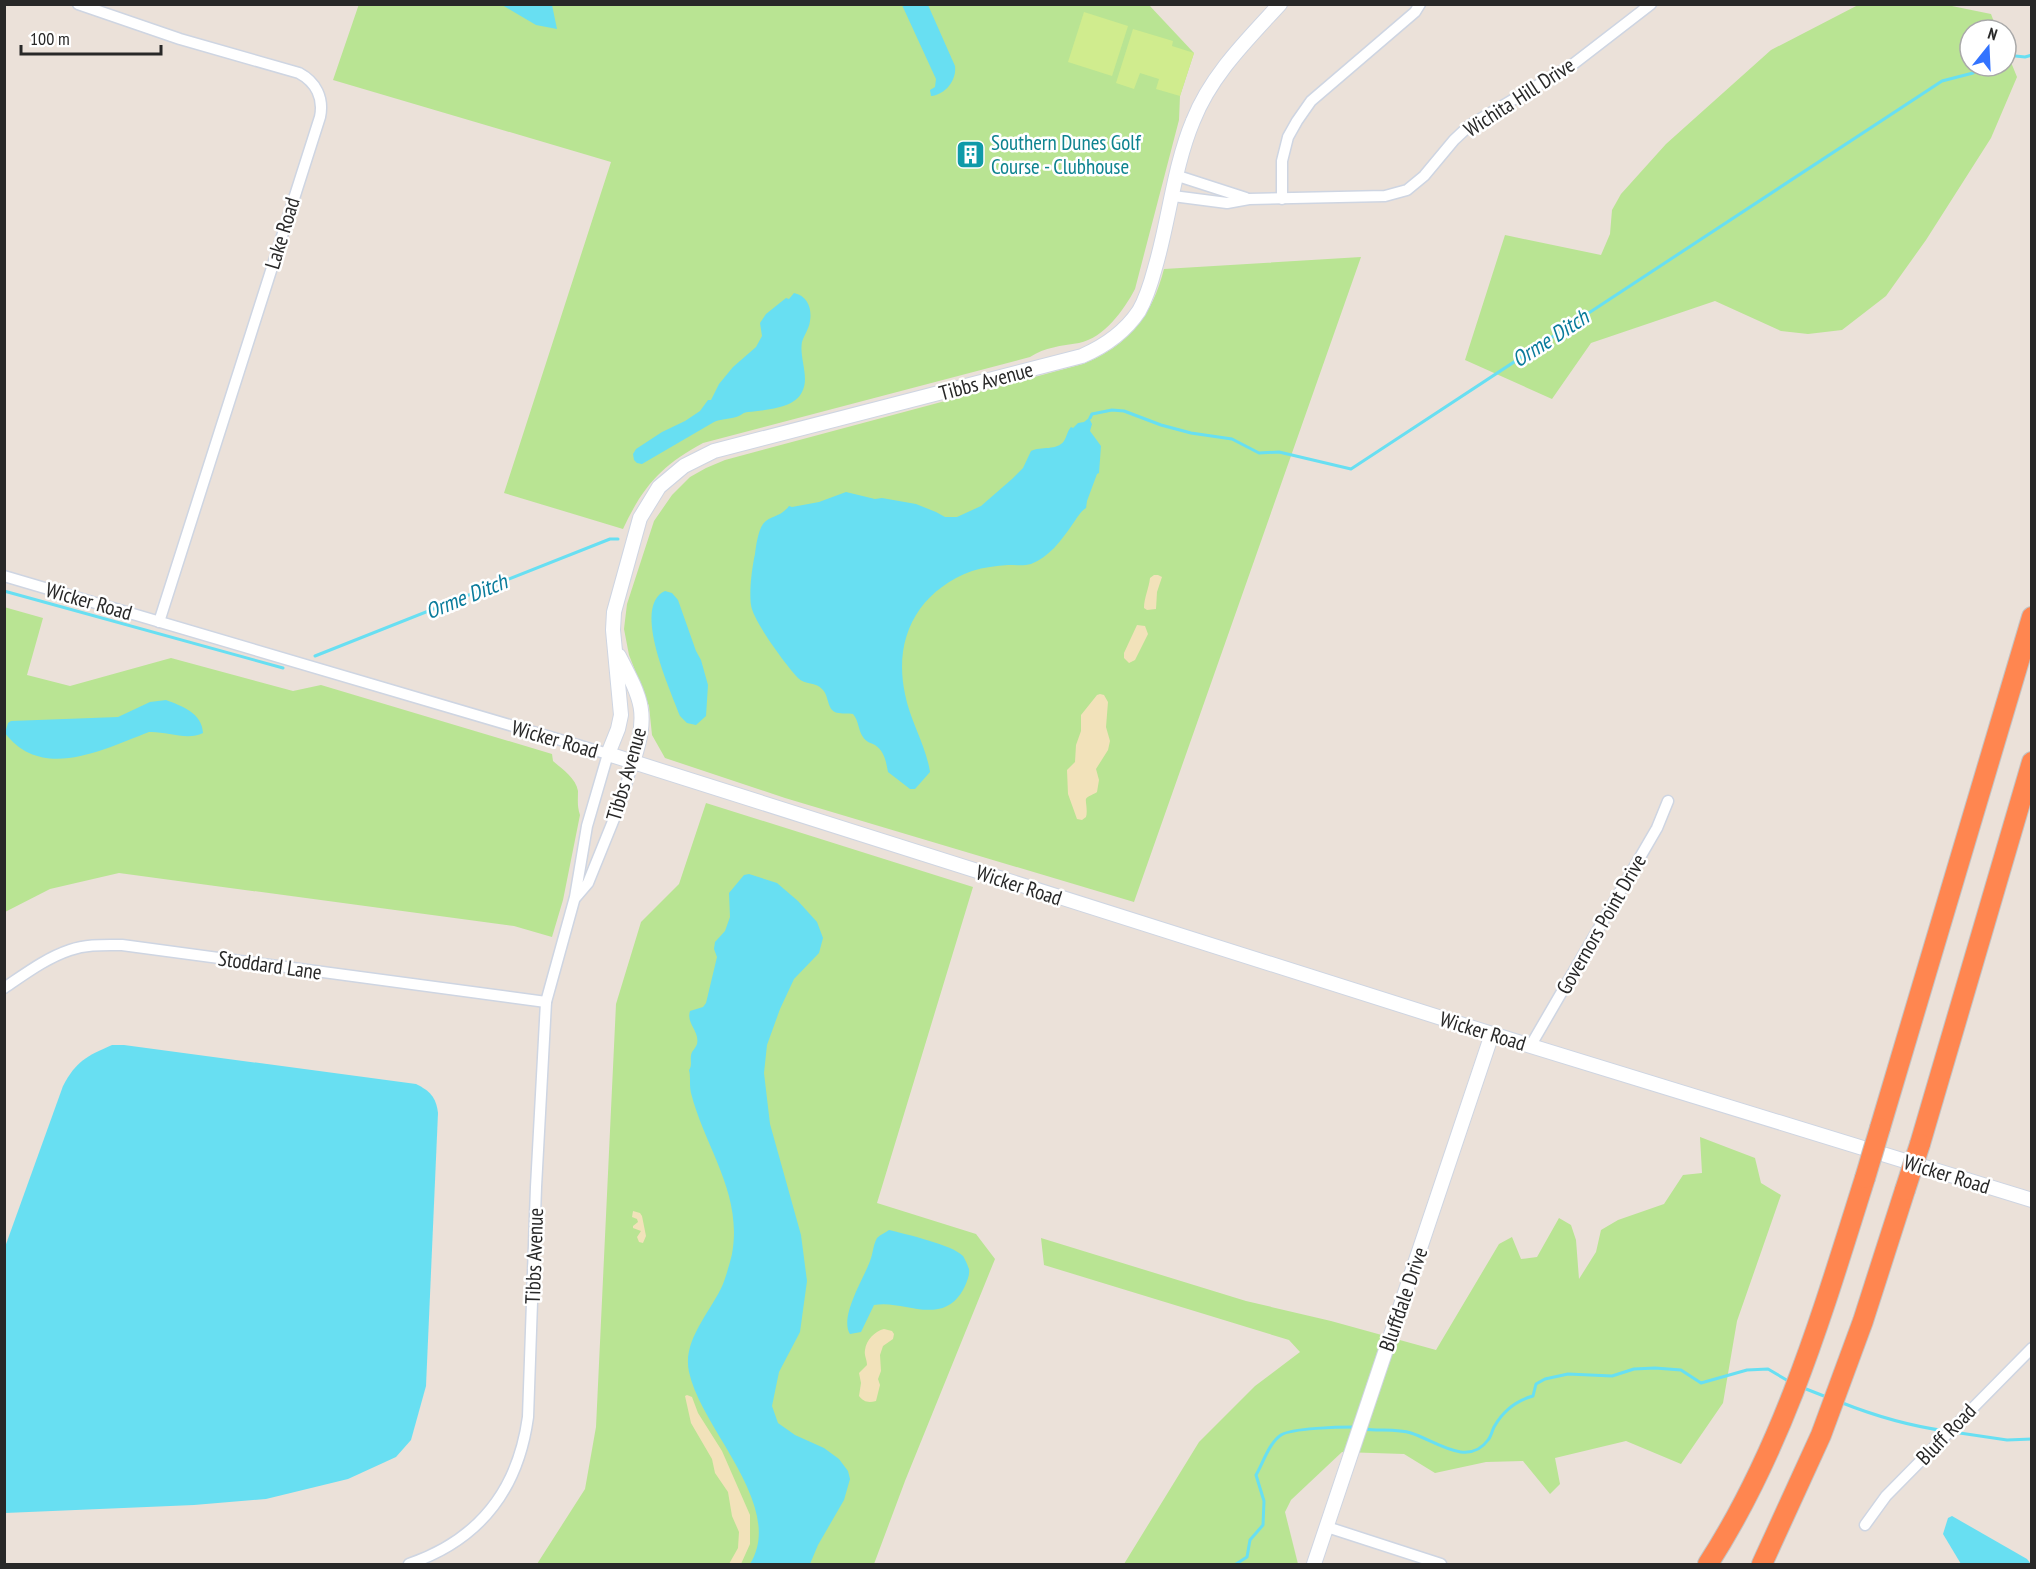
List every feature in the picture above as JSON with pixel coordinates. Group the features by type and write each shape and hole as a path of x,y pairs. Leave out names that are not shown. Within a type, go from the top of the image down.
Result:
{"highway":[{"path":"1708,1564 1750,1493 1813,1342 1865,1178 2031,617"},
{"path":"1762,1564 1808,1466 1850,1360 1920,1144 2031,762"},
{"path":"1751,1564 1808,1466"},
{"path":"1695,1564 1737,1516"}],"street":[{"name":"Lake Road","path":"78,4 180,39 299,73 316,87 321,100 320,117 159,622"},
{"name":"Tibbs Avenue","path":"409,1564 444,1550 465,1536 480,1522 498,1502 513,1475 525,1442 529,1405 536,1187 546,1002 575,897 587,826 621,714 614,612 640,518 659,487 684,466 714,451 1083,356 1115,337 1129,324 1146,296 1192,121 1208,91 1227,63 1280,4"},
{"path":"1282,200 1282,161 1288,137 1311,101 1415,12 1420,4"},
{"name":"Wichita Hill Drive","path":"1173,196 1227,203 1249,199 1384,196 1407,190 1424,176 1454,140 1470,125 1572,65 1651,4"},
{"name":"Wichita Hill Drive","path":"1178,176 1249,199"},
{"name":"Wicker Road","path":"4,576 608,754 1492,1035 1531,1045 2031,1200"},
{"name":"Tibbs Avenue","path":"575,897 588,883 620,804 640,739 642,710 639,697 615,648"},
{"name":"Governors Point Drive","path":"1531,1045 1657,828 1668,801"},
{"name":"Stoddard Lane","path":"4,988 32,969 69,950 92,945 122,945 546,1002"},
{"name":"Bluffdale Drive","path":"1314,1564 1492,1035"},
{"name":"Bluff Road","path":"1865,1525 1878,1505 2031,1348"},
{"path":"1327,1527 1441,1564"}],"green space":[{"path":"359,4 1149,5 1194,53 1180,96 1179,120 1135,289 1119,314 1105,329 1088,340 1047,349 1030,357 703,443 676,460 655,478 638,501 623,529 504,493 611,162 333,80"},
{"path":"1860,4 1947,5 1991,14 1992,18 1958,18 1958,78 2017,78 1991,138 1926,240 1886,296 1842,330 1808,334 1781,331 1715,301 1591,343 1552,399 1465,360 1505,235 1601,255 1610,234 1612,210 1621,194 1666,144 1771,50"},
{"path":"1084,12 1128,26 1112,76 1068,62"},
{"path":"1133,29 1173,41 1172,46 1194,53 1180,96 1156,89 1159,79 1140,73 1134,89 1116,83"},
{"path":"1361,257 1134,902 785,798 665,758 652,735 649,706 629,655 624,629 627,604 654,521 672,495 690,477 725,460 1083,364 1099,357 1125,338 1145,315 1153,301 1164,269"},
{"path":"4,607 43,618 27,675 70,686 171,658 293,691 321,685 552,754 553,761 568,774 577,786 580,815 563,900 552,937 514,926 119,873 50,889 5,912"},
{"path":"706,803 973,887 877,1203 976,1234 995,1259 874,1564 537,1564 585,1489 596,1427 616,1004 641,922 679,884"},
{"path":"1700,1137 1755,1158 1761,1183 1781,1195 1737,1321 1723,1403 1681,1464 1626,1441 1555,1458 1560,1484 1550,1494 1523,1461 1486,1462 1435,1473 1404,1454 1342,1452 1291,1500 1285,1512 1298,1564 1124,1564 1199,1442 1255,1386 1300,1352 1289,1340 1044,1265 1041,1238 1246,1301 1331,1321 1436,1350 1499,1244 1512,1237 1521,1259 1537,1257 1559,1218 1571,1225 1576,1240 1579,1279 1596,1252 1601,1230 1618,1220 1664,1204 1683,1175 1702,1173"}],"sand":[{"path":"1154,575 1162,577 1157,592 1156,609 1147,610 1144,608 1145,600 1150,578"},
{"path":"1137,625 1145,626 1148,634 1135,660 1129,663 1124,658 1124,653"},
{"path":"1100,694 1104,695 1108,702 1106,727 1110,741 1108,750 1096,769 1099,780 1097,792 1086,799 1087,815 1082,820 1077,819 1068,794 1067,770 1075,762 1076,745 1081,731 1081,715"},
{"path":"633,1211 642,1216 646,1236 643,1243 639,1242 637,1237 641,1231 633,1228 638,1222 632,1217"},
{"path":"884,1329 892,1331 893,1339 883,1346 880,1355 881,1371 878,1379 880,1385 876,1401 866,1402 859,1396 861,1383 859,1373 867,1365 865,1352 869,1339"},
{"path":"685,1396 692,1397 698,1413 722,1451 750,1515 750,1544 741,1564 729,1564 738,1548 739,1532 732,1516 728,1492 715,1473 712,1459 691,1423"}],"water":[{"path":"502,5 552,5 557,29 536,25"},
{"path":"902,5 928,5 955,66 952,81 941,93 931,96 930,90 935,87 936,79"},
{"path":"794,293 806,300 810,312 809,324 801,348 805,380 798,398 778,408 746,412 716,421 642,464 637,463 633,454 636,449 662,432 685,421 700,411 708,400 711,400 719,384 733,367 756,347 762,336 760,323 766,314 786,298 789,299"},
{"path":"1089,418 1092,424 1090,431 1101,446 1099,473 1086,508 1059,543 1049,553 1031,564 981,569 953,580 924,604 914,619 903,654 902,673 907,704 930,772 915,789 910,789 888,772 883,754 875,745 864,739 853,714 832,710 822,689 798,678 764,632 751,605 753,566 761,527 766,521 782,513 789,506 819,502 846,492 875,499 882,498 916,504 945,517 957,517 981,506 1012,479 1023,468 1031,451 1061,444 1071,427"},
{"path":"665,591 672,593 678,600 708,685 706,716 696,725 687,723 680,716 656,650 652,631 652,613 656,600"},
{"path":"166,700 195,715 202,726 203,733 183,736 149,732 93,753 55,759 37,756 20,748 5,733 11,721 118,717 150,702"},
{"path":"749,874 777,883 798,901 817,922 823,938 819,953 794,979 780,1009 767,1045 764,1073 770,1124 801,1235 807,1281 800,1332 779,1372 772,1406 778,1423 795,1435 824,1448 839,1459 848,1471 850,1479 844,1500 818,1545 810,1564 750,1564 758,1541 757,1518 750,1493 709,1418 689,1372 690,1349 699,1326 724,1282 732,1254 734,1232 728,1191 691,1093 689,1070 691,1055 697,1045 697,1035 689,1016 690,1011 703,1007 706,1003 717,957 714,949 715,942 725,931 730,917 729,893 744,875"},
{"path":"112,1045 416,1084 431,1095 438,1113 426,1386 411,1440 396,1457 348,1479 266,1499 194,1505 5,1513 5,1247 63,1086 83,1060"},
{"path":"889,1230 928,1240 958,1252 963,1256 969,1269 967,1280 958,1298 943,1308 922,1310 890,1304 874,1305 861,1332 850,1334 847,1327 850,1308 877,1238"},
{"path":"1952,1516 2027,1559 2031,1564 1961,1564 1943,1534 1948,1518"}],"waterway":[{"name":"Orme Ditch","path":"2018,56 2032,55"},
{"name":"Orme Ditch","path":"1090,418 1092,414 1112,410 1124,411 1191,433 1232,439 1259,453 1279,452 1351,469 1942,81 1958,77"},
{"name":"Orme Ditch","path":"315,656 610,539 618,539"},
{"name":"Orme Ditch","path":"4,591 283,668"},
{"path":"1364,1429 1406,1432 1451,1450 1471,1452 1480,1448 1488,1440 1506,1411 1533,1396 1536,1384 1545,1379 1568,1374 1612,1376 1634,1369 1655,1368 1681,1370 1701,1383 1747,1370 1768,1369 1790,1382"},
{"path":"1801,1387 1829,1398"},
{"path":"1840,1402 1893,1420 1946,1431"},
{"path":"1236,1564 1247,1557 1250,1540 1263,1525 1264,1501 1256,1475 1277,1439 1281,1435 1295,1431 1355,1427"},
{"path":"1953,1432 2007,1440 2032,1439"}],"place":[{"name":"Southern Dunes Golf Course - Clubhouse","path":"970,154"}]}
